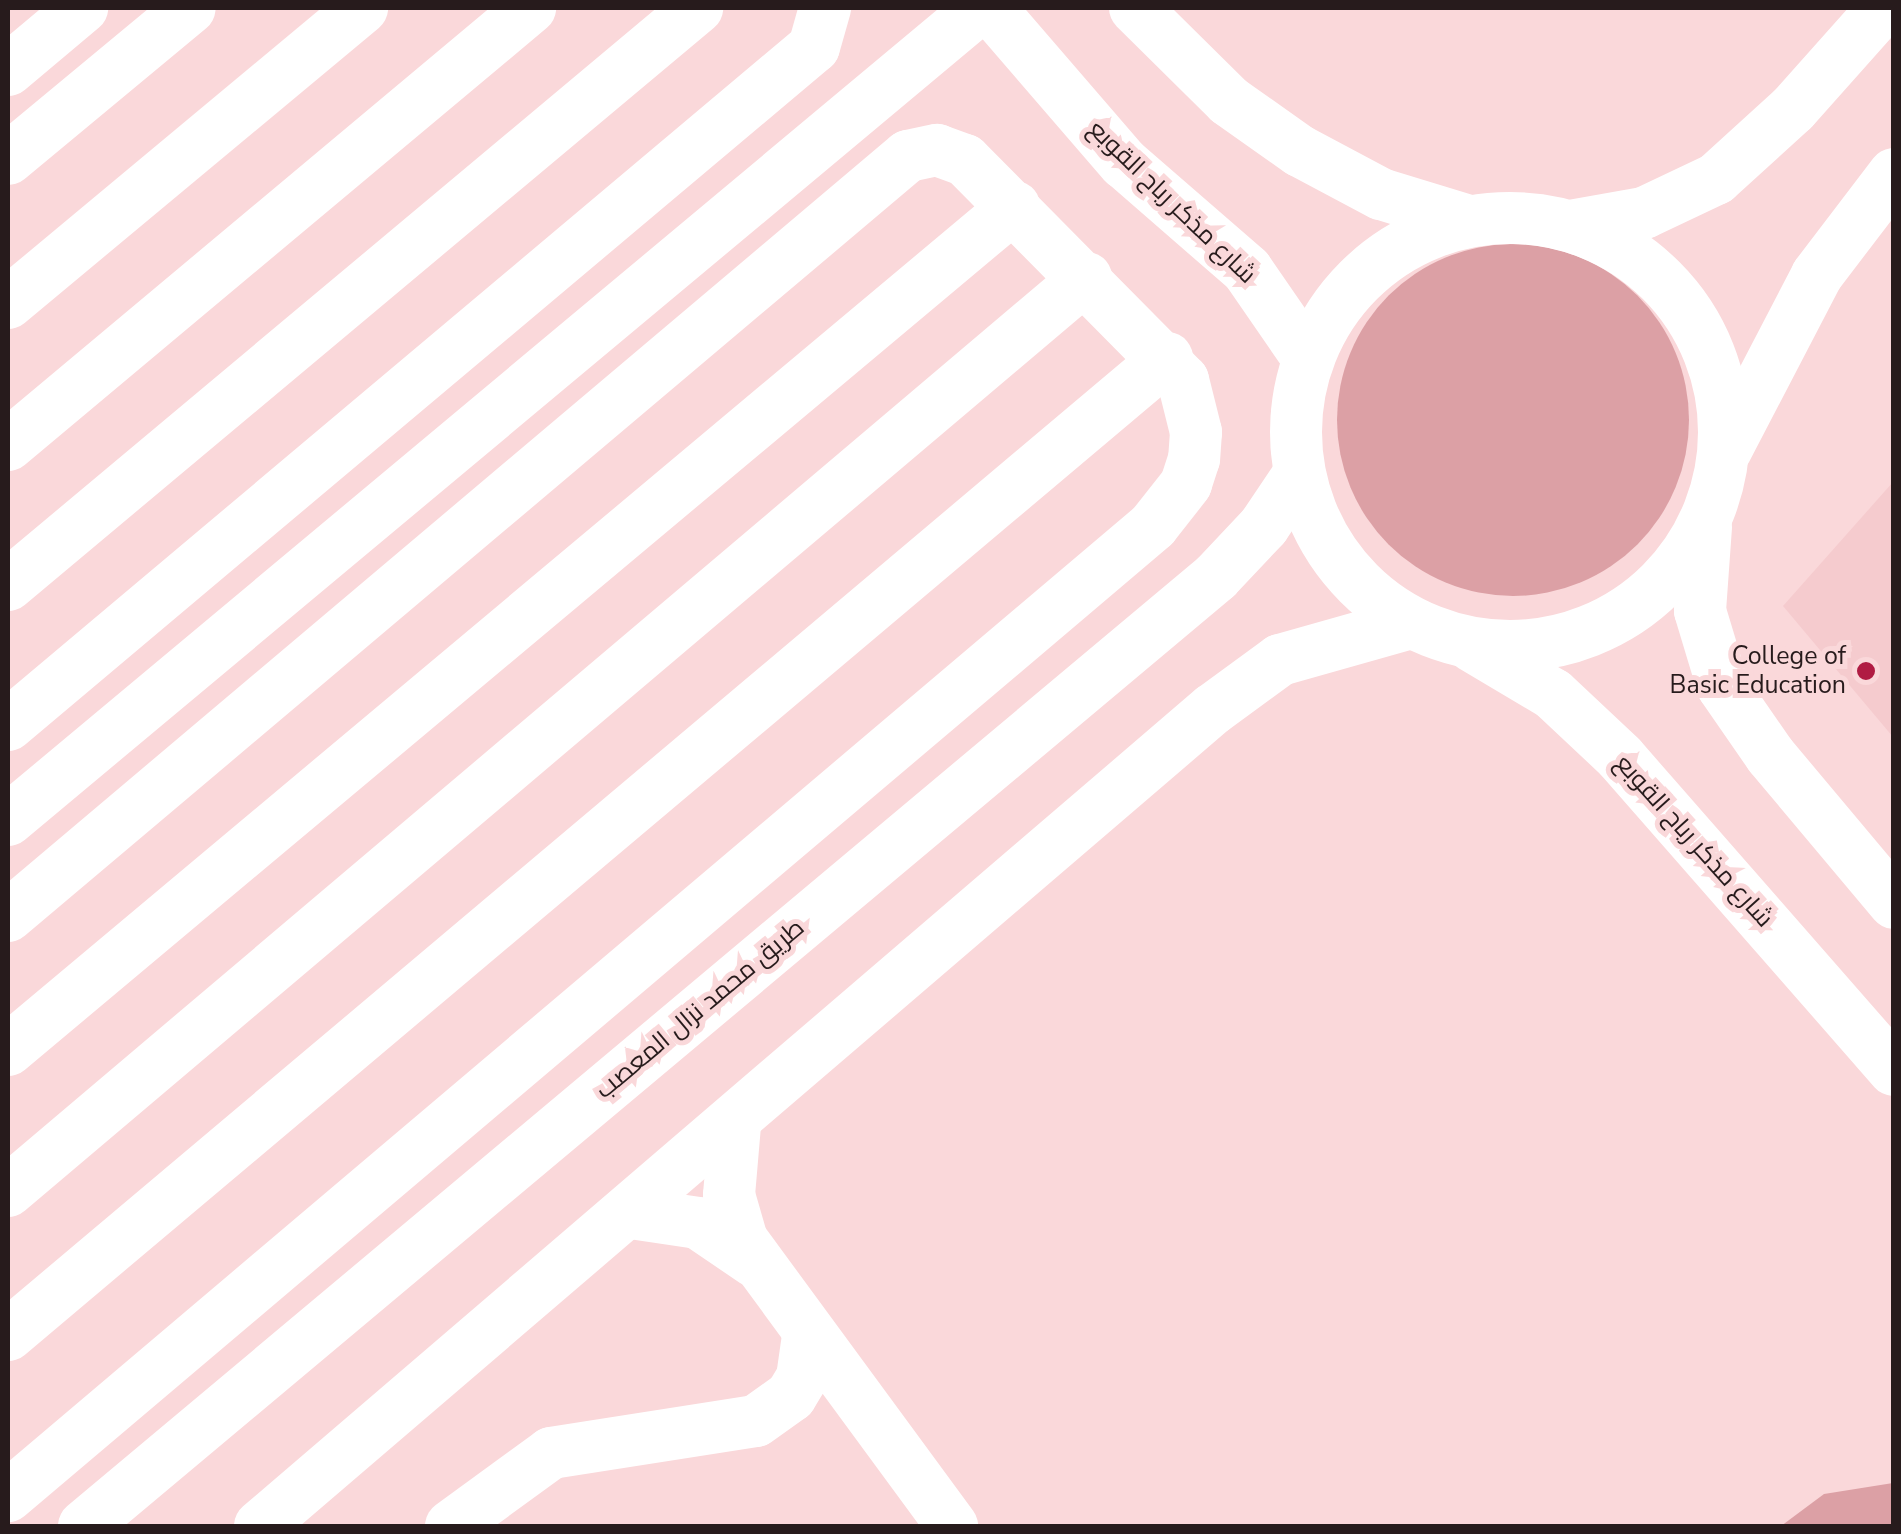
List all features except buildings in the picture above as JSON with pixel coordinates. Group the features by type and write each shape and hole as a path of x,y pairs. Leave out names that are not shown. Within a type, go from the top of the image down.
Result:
{"street":[{"path":"8,70 82,8"},
{"path":"8,159 190,8"},
{"path":"8,303 362,8"},
{"path":"8,445 530,8"},
{"path":"8,585 697,8"},
{"path":"8,725 814,47 826,8"},
{"path":"8,820 980,8"},
{"name":"شارع مذكر رباح القوبع","path":"990,8 1124,163 1247,270 1307,357"},
{"path":"1134,8 1229,101 1300,151 1381,194 1466,220"},
{"path":"1575,225 1644,213 1716,179 1794,109 1883,8"},
{"path":"8,916 908,156 952,152 1014,206 1167,358 1192,405 1194,459 1179,496 1153,526 8,1496"},
{"path":"1894,174 1817,275 1725,451 1706,524 1700,611 1724,687 1770,755 1894,903"},
{"path":"8,1050 1014,206"},
{"path":"1706,524 1675,572 1633,610 1581,636 1543,644 1467,643 1411,622 1359,585 1321,534 1299,474 1295,415 1307,357 1343,294 1398,246 1466,220 1521,215 1575,225 1640,259 1690,312 1720,379 1725,451"},
{"path":"8,1191 1086,278"},
{"path":"457,347 549,458"},
{"path":"8,1335 1167,358"},
{"name":"طريق محمد نزال المعصب","path":"84,1526 1216,577 1264,526 1299,474"},
{"path":"260,1526 735,1125 1212,710 1280,660 1411,622"},
{"path":"128,624 218,738"},
{"name":"شارع مذكر رباح القوبع","path":"1467,643 1553,694 1620,757 1894,1070"},
{"path":"735,1125 729,1195 754,1260 952,1526"},
{"path":"632,1213 698,1223 754,1260"},
{"path":"451,1526 516,1473 566,1448 756,1421 796,1387 808,1336"},
{"path":"910,1469 910,1526"},
{"path":"506,1526 507,1492 516,1473"}],"shaded area":[{"path":"1513,244 1547,247 1580,257 1611,273 1638,295 1660,322 1676,353 1686,386 1686,454 1676,487 1660,518 1638,545 1611,567 1580,583 1547,593 1513,596 1479,593 1446,583 1415,567 1388,545 1366,518 1350,487 1340,454 1337,420 1340,386 1350,353 1366,322 1388,295 1415,273 1446,257 1479,247"},
{"name":"College of Basic Education","path":"1893,482 1893,737 1783,606"},
{"path":"1893,1483 1893,1526 1781,1526 1824,1494"}],"place":[{"name":"College of Basic Education","path":"1866,671"}]}
